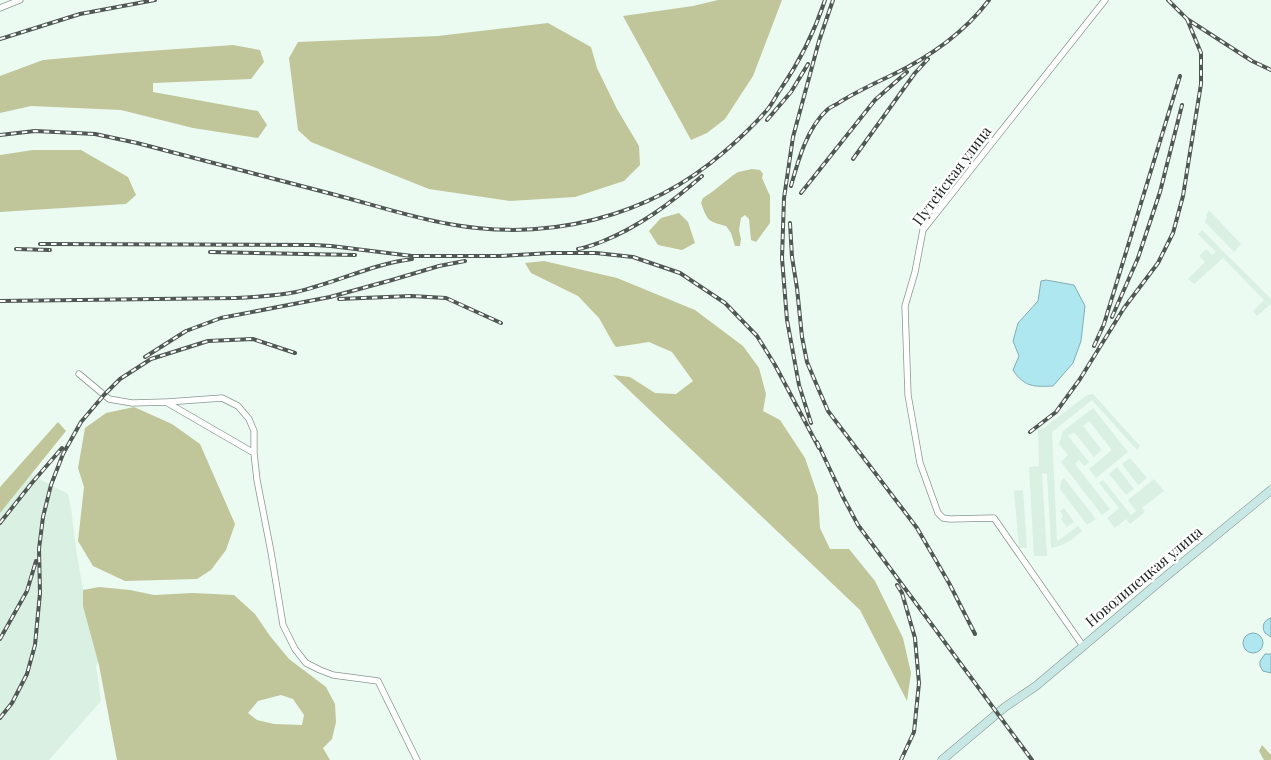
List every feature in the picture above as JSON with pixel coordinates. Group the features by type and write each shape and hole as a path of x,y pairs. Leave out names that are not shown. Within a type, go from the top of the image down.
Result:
{"street":[{"path":"0,8 20,0"},
{"name":"Путейская улица","path":"1082,646 994,518 950,519 943,518 938,514 920,463 908,395 905,306 915,272 923,230 1105,0"},
{"path":"79,374 109,399 132,403 222,398 238,406 254,431 257,480 283,625 295,650 306,663 333,675 378,681 417,760"},
{"path":"166,402 254,453"},
{"name":"Новолипецкая улица","path":"942,760 1006,706 1036,686 1271,490"}],"shaded area":[{"path":"1209,210 1241,244 1234,252 1205,222"},
{"path":"1202,230 1271,299 1271,304 1257,316 1253,311 1264,300 1223,258 1194,284 1188,279 1205,262 1199,256 1206,249 1212,255 1216,252 1198,234"},
{"path":"1093,394 1140,446 1137,450 1092,400 1052,432 1057,540 1078,526 1082,531 1071,540 1052,548 1047,474 1042,473 1047,556 1034,556 1029,467 1039,466 1038,429 1044,428 1087,395"},
{"path":"1093,408 1128,452 1096,478 1089,469 1112,450 1089,421 1083,426 1102,450 1094,457 1074,432 1068,436 1089,462 1084,466 1079,460 1075,464 1110,509 1102,515 1061,462 1068,455 1059,444 1063,431"},
{"path":"1130,458 1147,478 1138,485 1122,464"},
{"path":"1117,467 1134,489 1126,495 1109,474"},
{"path":"28,473 68,494 89,622 105,649 96,666 101,701 49,760 0,760 0,504"},
{"path":"1064,478 1096,519 1087,525 1060,489 1061,481"},
{"path":"1154,479 1164,491 1142,508 1145,512 1130,524 1126,519 1115,528 1107,518 1119,508 1099,483 1103,480 1131,515 1136,511 1128,500"},
{"path":"1023,490 1027,548 1019,548 1014,491"},
{"path":"1064,508 1074,522 1067,527 1061,519 1063,516 1060,511"}],"green space":[{"path":"718,0 782,0 753,76 725,119 707,133 691,140 623,16 693,6"},
{"path":"548,23 591,47 597,68 617,109 639,146 640,165 624,181 575,197 510,201 429,189 311,142 298,130 289,58 298,42 438,36"},
{"path":"233,45 260,50 264,62 251,79 153,83 153,92 258,111 267,125 258,138 193,128 121,110 31,106 0,113 0,76 43,60"},
{"path":"33,150 81,150 128,177 136,195 126,204 0,212 0,155"},
{"path":"752,169 760,170 763,174 762,178 770,196 770,223 756,242 751,240 749,219 745,215 741,218 739,230 740,246 735,246 731,233 726,226 709,220 701,203 703,198 738,172"},
{"path":"679,213 688,222 695,243 682,250 658,245 649,231 661,218"},
{"path":"544,261 617,278 695,310 743,346 759,368 766,394 763,411 780,420 805,458 818,496 820,528 830,549 849,549 875,581 903,638 911,673 907,701 860,610 613,375 630,377 655,393 676,394 693,381 672,352 649,342 616,347 599,318 578,296 531,273 525,263"},
{"path":"134,407 172,424 200,444 235,524 226,550 211,570 197,579 125,581 93,566 78,541 84,487 78,468 85,428 106,413"},
{"path":"58,422 66,431 0,513 0,487"},
{"path":"99,587 154,595 193,593 234,595 255,614 289,659 326,687 335,704 336,722 332,739 323,748 330,760 117,760 99,665 83,606 83,590","holes":["281,695 293,699 304,715 302,725 274,724 257,720 248,713 258,701"]},
{"path":"1262,745 1271,755 1271,760 1264,760 1259,751"}],"water":[{"path":"1046,280 1074,285 1085,306 1081,341 1073,363 1053,386 1025,383 1013,370 1019,356 1013,341 1018,323 1038,301 1041,281"},
{"path":"1271,618 1271,637 1265,633 1263,626"},
{"path":"1253,633 1260,636 1263,643 1260,650 1253,653 1246,650 1243,643 1246,636"},
{"path":"1265,654 1271,654 1271,673 1263,671 1260,666 1260,661"}],"railway":[{"path":"0,39 80,14 155,0"},
{"path":"0,135 35,131 95,134 137,143 434,221 486,229 523,230 559,227 595,220 629,209 663,194 694,175 724,152 771,105 806,46 825,0"},
{"path":"811,423 799,385 787,320 782,258 784,198 793,137 819,41 833,0"},
{"path":"791,186 809,135 820,117 827,110 931,53 957,34 989,0"},
{"path":"1168,0 1187,19 1252,61 1271,70"},
{"path":"1030,432 1056,412 1080,379 1124,308 1158,263 1173,233 1183,196 1201,84 1201,53 1187,19"},
{"path":"853,159 915,73 928,59"},
{"path":"767,120 791,92 808,64"},
{"path":"801,193 875,100 907,72"},
{"path":"1094,346 1104,324 1180,76"},
{"path":"1112,317 1138,258 1160,192 1182,105"},
{"path":"578,249 601,242 641,222 678,196 702,176"},
{"path":"790,223 792,257 807,362 828,411 917,528 949,583 975,634"},
{"path":"40,244 314,245 412,256 596,253 633,257 680,273 725,303 757,336 775,365 819,448"},
{"path":"16,249 50,250"},
{"path":"210,252 355,255"},
{"path":"0,301 235,298 273,295 296,292 397,261 412,259"},
{"path":"145,357 186,331 221,318 330,297 439,266 465,261"},
{"path":"339,299 411,296 446,298 501,323"},
{"path":"0,718 12,703 27,674 35,645 40,593 39,549 43,517 51,485 63,454 81,422 120,379 151,359 208,341 253,339 295,353"},
{"path":"817,442 858,525 1032,760"},
{"path":"0,523 62,448"},
{"path":"0,639 27,591 36,561"},
{"path":"897,585 902,593 915,638 919,683 914,732 901,760"}]}
